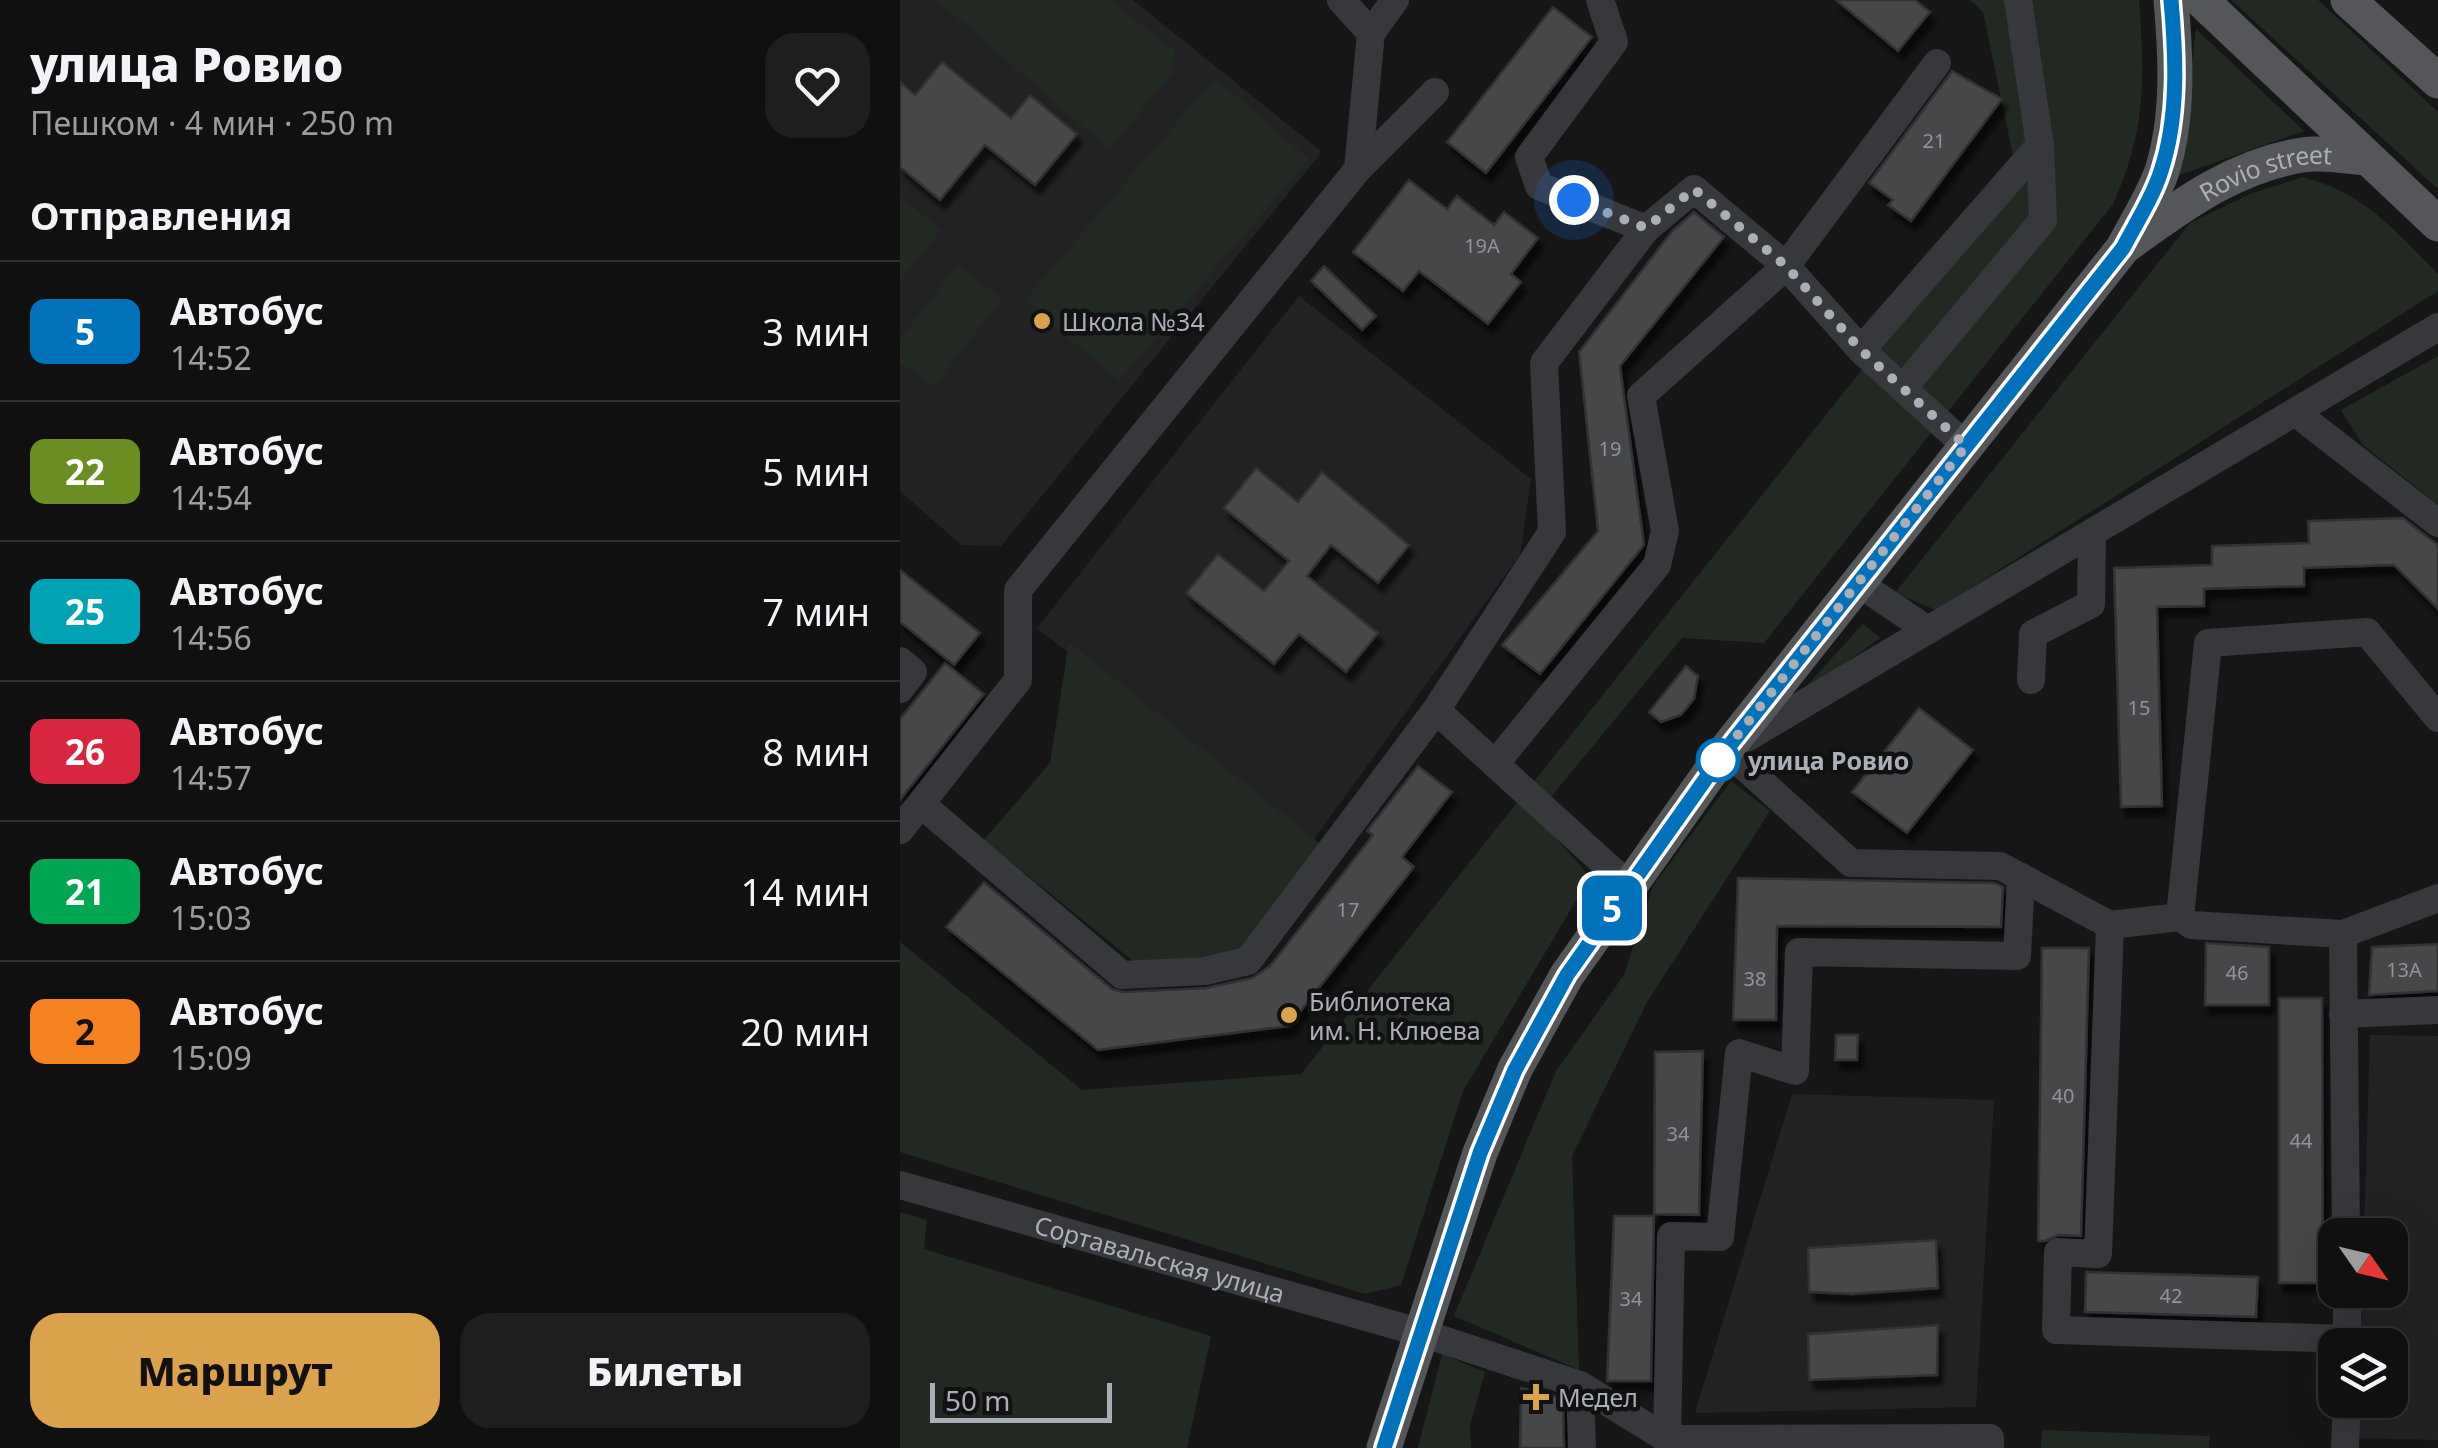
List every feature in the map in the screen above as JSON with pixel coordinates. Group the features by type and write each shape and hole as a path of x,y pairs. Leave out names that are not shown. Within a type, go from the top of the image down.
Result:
{"main road":[{"name":"Rovio street","path":"1384,1448 1418,1332 1480,1153 1515,1070 1567,975 1726,750 2123,248 2161,172 2171,122 2176,82 2171,0"},
{"path":"2201,0 2438,224"},
{"path":"2348,0 2438,82"},
{"name":"Rovio street","path":"2123,248 2202,190 2252,169 2304,154 2365,158"}],"street":[{"path":"1341,0 1371,33"},
{"path":"1358,169 1371,33 1395,0"},
{"path":"1600,0 1614,42 1529,157 1539,186 1646,228"},
{"path":"1903,388 2043,220 2040,145 2018,0"},
{"path":"1495,764 1657,565 1664,531 1641,396 1786,266 1937,63"},
{"path":"900,830 1018,680 1018,590 1358,169 1435,92"},
{"path":"1861,350 2040,145"},
{"path":"920,804 1122,974 1205,972 1248,961 1436,710 1552,532 1544,363 1646,228 1694,189 1786,266 1861,350 1966,446"},
{"path":"2438,327 1726,750 1851,863 2000,866 2110,926 2180,917 2191,925 2343,934 2438,896"},
{"path":"2296,413 2438,523"},
{"path":"2032,680 2033,634 2092,604 2092,534"},
{"path":"1858,583 1928,630"},
{"path":"2180,917 2208,643 2367,632 2438,718"},
{"path":"900,661 913,672 900,688"},
{"path":"1436,710 1628,884"},
{"path":"1990,1448 1990,1438 1885,1443 1667,1439 1670,1236 1720,1237 1739,1053 1796,1071 1799,952 2017,956 2021,877"},
{"path":"2110,926 2098,1254 2058,1252 2056,1330 2318,1341"},
{"path":"2343,934 2346,1218"},
{"path":"2342,1014 2438,1010"},
{"name":"Сортавальская улица","path":"900,1185 1418,1332 1580,1385 1667,1439"},
{"path":"1580,1385 1582,1448"},
{"path":"2345,1448 2346,1418"}],"shaded area":[{"name":"Школа №34","path":"900,0 1133,0 1322,152 1001,546 961,545 900,491"},
{"path":"937,0 1109,0 1175,50 1172,74 1109,149"},
{"path":"1970,0 2139,0 2141,104 2132,152 2113,204 1764,643 1682,638 1536,815 1590,877 1463,1091 1401,1285 1365,1294 900,1152 900,942 1082,1090 1301,1074 2017,175 1983,12"},
{"path":"2231,0 2318,0 2438,112 2438,189"},
{"path":"2196,29 2304,131 2179,175"},
{"path":"1215,78 1309,159 1119,381 1025,300"},
{"path":"2303,177 2344,193 2377,215 2438,274 2438,291 1936,610 1895,593 2190,223 2250,194"},
{"path":"900,196 941,230 900,281"},
{"path":"958,265 1002,299 933,387 900,362 900,339"},
{"path":"1299,296 1531,479 1520,555 1309,846 1037,628"},
{"path":"2438,356 2438,505 2363,445 2341,410"},
{"path":"1863,624 1880,638 1792,702"},
{"path":"1069,642 1329,851 1246,952 1137,964 984,840 1050,763"},
{"path":"1731,781 1770,811 1647,1002 1572,1156 1579,1370 1454,1316 1556,1071 1624,975 1653,886"},
{"path":"2370,1035 2438,1036 2438,1440 2357,1438 2358,1418 2408,1418 2408,1328 2361,1328 2361,1308 2408,1308 2408,1218 2365,1218"},
{"path":"1792,1094 1994,1100 1976,1407 1695,1413"},
{"path":"900,1212 927,1220 924,1249 1211,1336 1187,1448 900,1448"},
{"path":"1442,1354 1485,1372 1470,1426 1471,1448 1418,1448"},
{"path":"2042,1430 2210,1436 2209,1448 2041,1448"}],"building":[{"path":"1836,0 1915,0 1930,12 1898,51"},
{"path":"1553,7 1592,37 1486,173 1447,142"},
{"path":"942,62 1011,118 1030,95 1077,134 1035,185 985,145 940,200 900,167 900,82 915,95"},
{"path":"1952,71 2002,99 1911,221 1888,205 1893,200 1869,183"},
{"path":"1409,180 1447,209 1457,196 1494,225 1504,212 1538,238 1511,274 1521,282 1488,324 1419,271 1403,291 1353,252"},
{"path":"1694,212 1724,237 1620,366 1644,545 1540,674 1502,645 1598,531 1579,352 1673,230"},
{"path":"1324,266 1376,316 1362,330 1311,281"},
{"path":"1256,468 1298,502 1322,472 1409,545 1378,583 1331,545 1307,576 1378,633 1346,672 1299,634 1274,664 1186,593 1218,554 1264,591 1289,561 1224,508"},
{"path":"2403,518 2438,545 2438,609 2394,565 2304,568 2304,586 2204,589 2204,606 2157,607 2162,806 2121,807 2114,568 2212,565 2212,546 2309,543 2308,521"},
{"path":"900,570 980,633 954,665 900,622"},
{"path":"945,663 984,694 900,800 900,719"},
{"path":"1686,666 1698,676 1694,699 1681,715 1661,722 1649,712"},
{"path":"1919,708 1973,750 1907,833 1852,792"},
{"path":"1418,766 1452,792 1402,857 1414,867 1289,1026 1098,1050 946,927 984,882 1112,989 1123,992 1206,988 1252,978 1270,966 1373,835 1367,831"},
{"path":"1738,878 1995,883 2003,887 2001,927 1777,926 1776,1020 1733,1020"},
{"path":"2206,943 2269,947 2269,1005 2205,1005"},
{"path":"2438,944 2438,991 2369,995 2372,947"},
{"path":"2042,948 2089,948 2081,1236 2058,1235 2038,1241"},
{"path":"2279,998 2322,998 2323,1218 2318,1218 2318,1283 2279,1283"},
{"path":"1836,1035 1858,1035 1857,1060 1835,1060"},
{"path":"1703,1051 1699,1215 1654,1214 1655,1052"},
{"path":"1614,1216 1654,1216 1651,1381 1607,1381"},
{"path":"1936,1240 1938,1288 1852,1294 1809,1292 1808,1248"},
{"path":"2086,1272 2258,1277 2256,1317 2085,1312"},
{"path":"1938,1325 1937,1375 1809,1380 1808,1334"},
{"path":"1521,1388 1563,1398 1564,1448 1520,1448"}],"bus line":[{"name":"5","path":"1384,1448 1418,1332 1480,1153 1515,1070 1567,975 1726,750 2123,248 2161,172 2171,122 2176,82 2171,0"}],"place":[{"name":"Школа №34","path":"1042,321"},
{"name":"улица Ровио","path":"1718,760"},
{"name":"Библиотека им. Н. Клюева","path":"1289,1015"},
{"name":"Медел","path":"1536,1397"}],"route":[{"path":"1574,200 1646,228 1694,189 1786,266 1861,350 1966,446 1718,760"}]}
